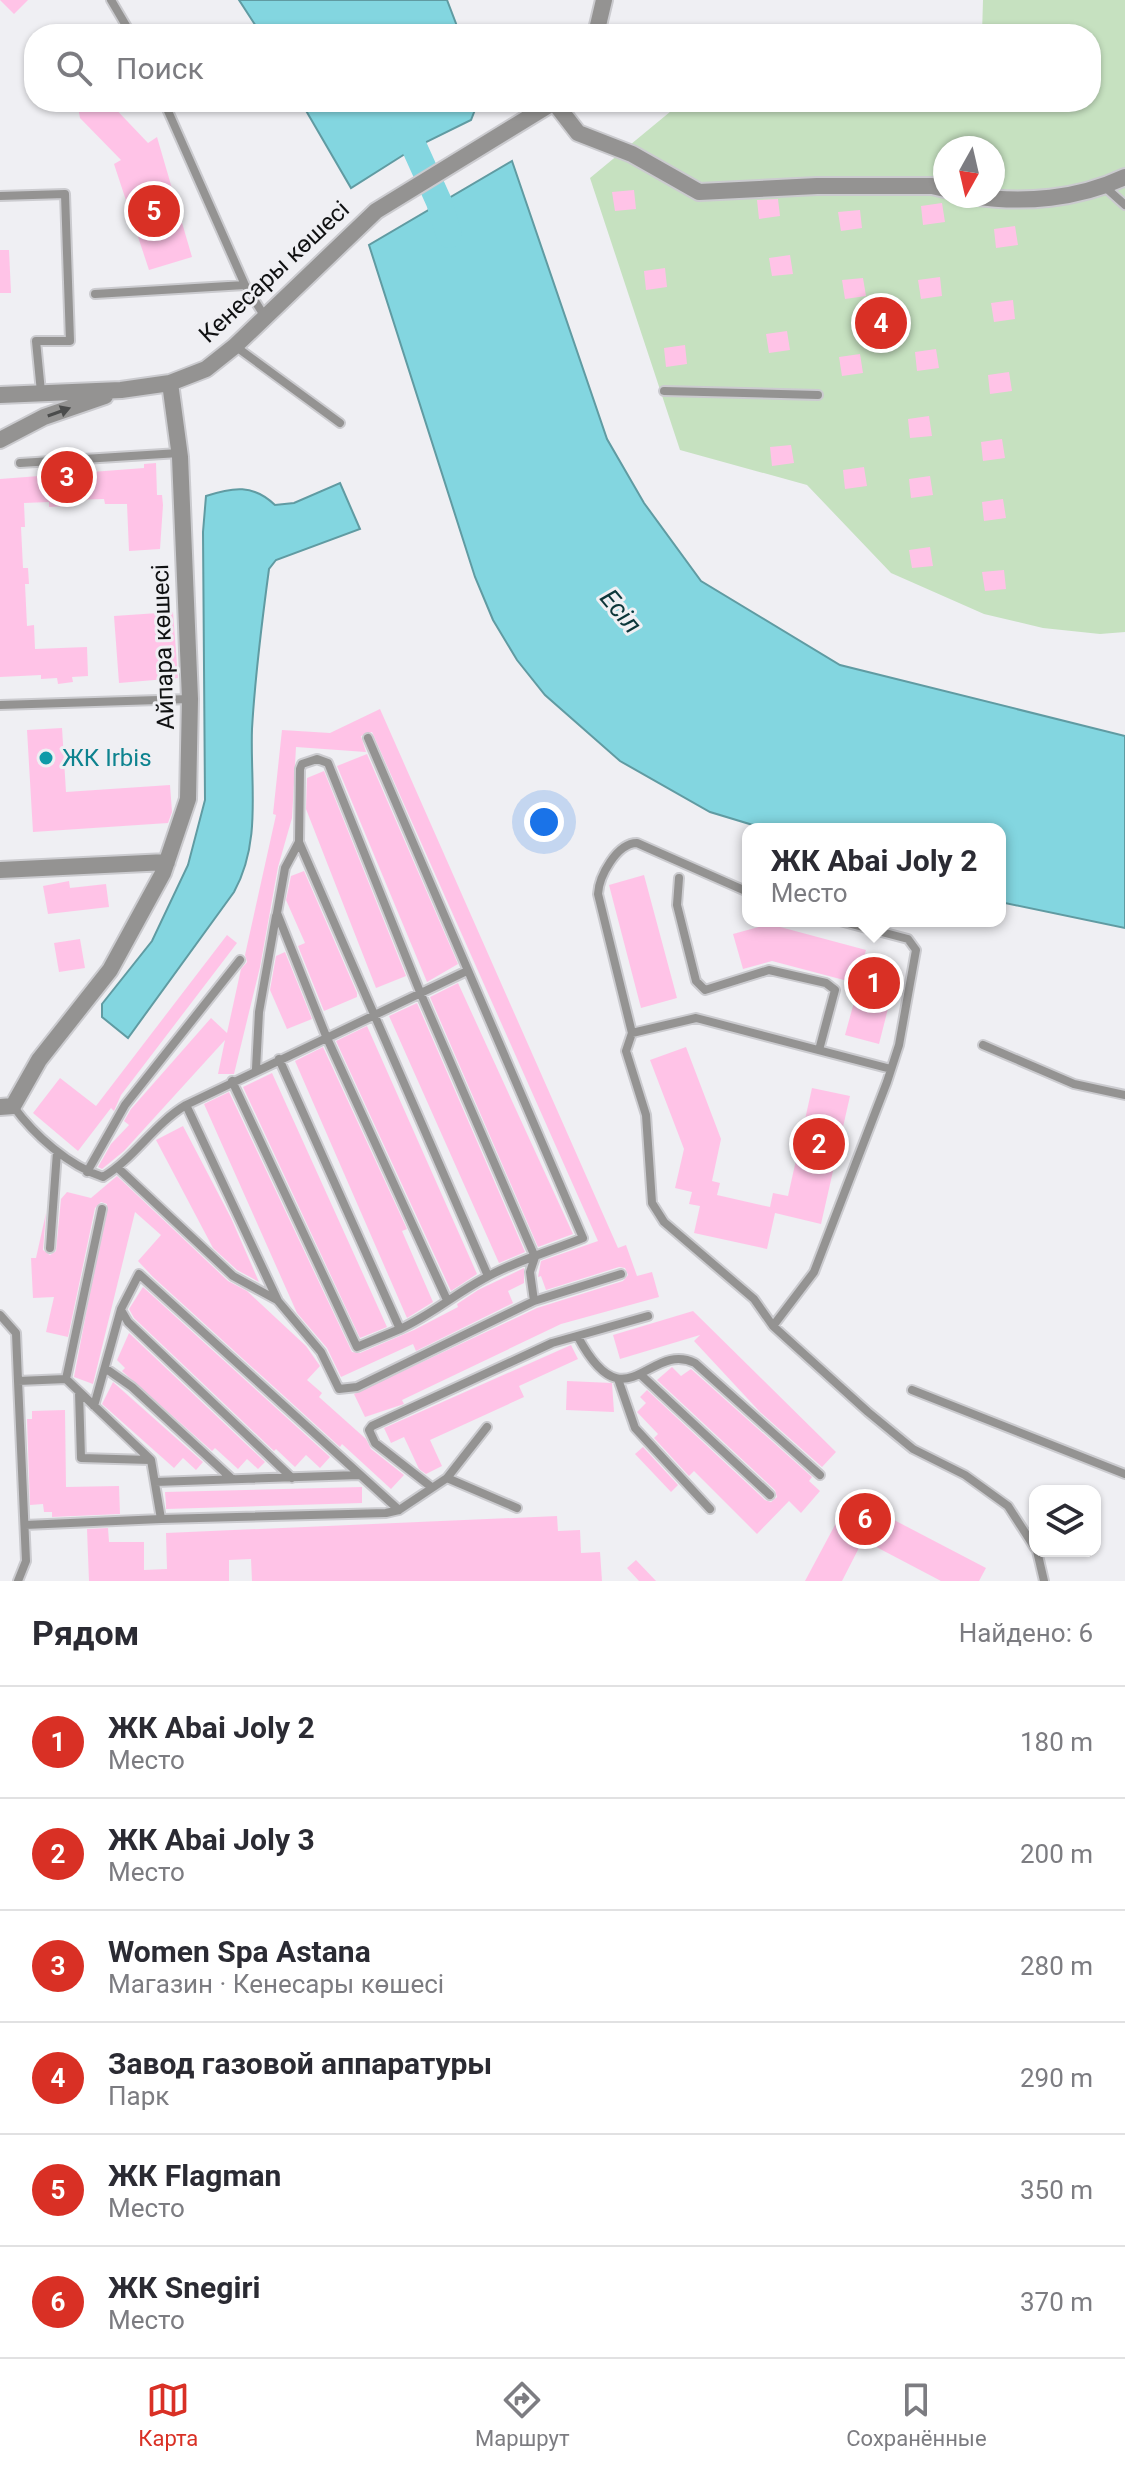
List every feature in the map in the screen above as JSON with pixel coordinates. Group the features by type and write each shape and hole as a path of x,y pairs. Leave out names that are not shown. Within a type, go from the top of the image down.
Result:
{"street":[{"path":"598,24 604,0"},
{"name":"Кенесары көшесі","path":"0,395 121,390 170,383 206,369 235,346 376,211 538,112"},
{"path":"562,112 578,133 632,154 699,192 817,186 933,186"},
{"path":"1005,197 1081,194 1125,177"},
{"name":"Айпара көшесі","path":"6,1107 110,970 167,862 188,799 190,699 180,453 170,383"},
{"path":"0,440 44,417 121,390"},
{"path":"0,870 167,862"}],"lane":[{"path":"111,0 125,24"},
{"path":"168,112 245,285 265,317"},
{"path":"1105,186 1125,205"},
{"path":"0,196 65,194 70,341 36,341 41,392"},
{"path":"95,294 245,285"},
{"path":"235,346 340,423"},
{"path":"664,391 818,395"},
{"path":"20,463 180,453"},
{"path":"0,705 190,699"},
{"path":"232,1081 357,1347 437,1311 447,1300 488,1276 583,1238 368,738"},
{"path":"488,1276 299,842 298,789 302,764 324,760 328,763 420,992 535,1257 530,1272 534,1301"},
{"path":"256,1069 259,1012 285,868 299,842"},
{"path":"742,889 637,843 627,843 620,849 598,885 632,1033 626,1051 646,1115 652,1203 683,1241 754,1299 773,1326 913,1449 965,1475 1008,1506 1029,1538"},
{"path":"679,878 677,905 696,981 705,990 769,970 826,983 835,990 819,1050"},
{"path":"277,913 326,1036 447,1300"},
{"path":"773,1326 814,1272 899,1045 916,950 908,939 863,927"},
{"path":"87,1172 125,1105 240,960"},
{"path":"6,1107 57,1152 87,1172 103,1177 118,1168 167,1116 186,1105 467,971"},
{"path":"632,1033 696,1018 891,1069"},
{"path":"983,1045 1074,1084 1125,1095"},
{"path":"279,1059 400,1329"},
{"path":"186,1105 278,1301 321,1352 335,1383 346,1390 534,1301 621,1274"},
{"path":"50,1248 57,1152"},
{"path":"118,1168 233,1276 278,1301"},
{"path":"66,1379 102,1209"},
{"path":"94,1406 121,1309 139,1274 399,1510"},
{"path":"121,1309 128,1322 292,1478"},
{"path":"0,1315 16,1333 26,1561 18,1581"},
{"path":"430,1486 375,1443 369,1430 372,1426 552,1343 648,1316"},
{"path":"578,1337 593,1365 602,1374 618,1379 641,1375 677,1359 695,1363 820,1475"},
{"path":"105,1368 132,1387 232,1479"},
{"path":"641,1375 770,1495"},
{"path":"18,1381 66,1379 151,1460 161,1519"},
{"path":"618,1379 635,1428 710,1509"},
{"path":"912,1390 1125,1474"},
{"path":"79,1392 81,1458 151,1460"},
{"path":"25,1525 386,1513 399,1510 430,1486 447,1478 487,1427"},
{"path":"155,1482 359,1475"},
{"path":"447,1478 517,1508"},
{"path":"1038,1557 1044,1581"}],"green space":[{"path":"983,0 1125,0 1125,632 1100,634 1043,628 984,614 891,573 807,485 680,450 590,178 670,112 1101,112 1101,24 982,24"}],"water":[{"path":"239,0 447,0 456,24 255,24"},
{"path":"307,112 474,112 471,120 416,147 351,188"},
{"path":"512,161 607,439 644,503 701,581 840,665 1125,736 1125,928 1006,903 1006,823 746,823 710,812 620,761 545,695 517,660 493,620 475,577 369,245"},
{"path":"340,483 360,529 276,560 269,569 253,709 253,812 243,873 234,892 128,1038 102,1017 102,1004 152,941 188,865 205,800 203,532 206,496 242,489 259,493 275,505 294,503"}],"building":[{"path":"0,0 28,0 14,14"},
{"path":"79,112 119,112 148,143 157,137 192,257 149,270 114,164 121,160 80,118"},
{"path":"634,190 636,209 615,211 612,192"},
{"path":"778,199 780,216 759,219 757,200"},
{"path":"933,204 933,208 943,208 945,222 923,225 921,206"},
{"path":"860,210 862,228 841,231 838,212"},
{"path":"1015,226 1018,245 996,248 994,229"},
{"path":"0,250 9,250 11,293 0,293"},
{"path":"790,255 793,274 772,276 769,258"},
{"path":"665,268 667,287 646,290 644,271"},
{"path":"940,277 942,296 921,299 918,280"},
{"path":"863,278 866,296 845,299 842,280"},
{"path":"1013,300 1015,319 994,322 991,303"},
{"path":"787,331 790,350 769,353 766,334"},
{"path":"685,345 687,364 666,367 664,348"},
{"path":"936,349 939,368 917,371 915,352"},
{"path":"860,354 863,373 842,376 839,357"},
{"path":"1009,372 1012,391 990,394 988,375"},
{"path":"929,416 932,436 910,438 908,419"},
{"path":"1002,439 1005,458 983,461 981,442"},
{"path":"791,445 794,463 772,466 770,447"},
{"path":"156,463 157,495 162,495 163,505 160,549 129,551 127,504 105,504 104,499 65,500 65,506 49,507 49,502 24,503 25,527 21,527 23,568 28,568 29,584 25,584 27,626 34,625 35,649 87,647 88,676 72,677 73,682 58,684 57,678 41,679 41,675 0,677 0,479 144,468 144,464"},
{"path":"864,467 867,486 845,489 843,470"},
{"path":"930,476 933,495 911,498 909,479"},
{"path":"1003,499 1006,518 984,521 982,502"},
{"path":"930,547 933,566 912,568 909,550"},
{"path":"1004,570 1006,589 985,591 982,572"},
{"path":"173,612 178,678 119,683 114,616"},
{"path":"380,709 618,1248 626,1245 637,1276 652,1272 659,1297 561,1324 402,1400 404,1404 365,1417 354,1394 537,1308 623,1281 628,1275 625,1268 619,1267 546,1290 541,1276 538,1277 541,1261 598,1241 372,732 361,736 366,752 296,747 292,818 278,867 260,967 234,1074 218,1074 225,1040 124,1151 102,1169 98,1167 111,1144 129,1125 124,1121 131,1109 211,1018 227,1033 241,969 247,962 245,955 276,815 273,814 282,730 330,733"},
{"name":"ЖК Irbis","path":"62,728 66,792 170,785 172,812 168,823 33,832 27,730"},
{"path":"367,754 458,964 427,982 337,766"},
{"path":"324,771 406,976 376,988 306,809 307,778"},
{"path":"304,871 357,993 357,997 324,1011 298,946 305,943 286,900 291,876"},
{"path":"644,875 677,998 641,1008 609,885"},
{"path":"69,881 70,888 106,884 109,907 48,914 43,886"},
{"path":"758,927 780,927 866,950 860,972 895,981 879,1044 845,1035 859,984 772,961 743,969 733,934"},
{"path":"227,935 237,943 121,1095 114,1111 111,1108 78,1151 33,1113 60,1078 96,1106"},
{"path":"80,939 85,968 59,972 54,943"},
{"path":"285,952 312,1019 287,1029 270,990 276,956"},
{"path":"458,983 573,1234 538,1247 430,997"},
{"path":"417,1003 525,1252 499,1263 389,1016"},
{"path":"367,1026 477,1274 451,1291 336,1041"},
{"path":"323,1047 407,1229 402,1231 433,1302 407,1318 295,1061"},
{"path":"686,1047 721,1139 712,1181 720,1183 717,1195 770,1207 773,1193 788,1196 812,1088 850,1096 821,1224 775,1213 767,1249 694,1233 700,1206 689,1204 692,1192 675,1188 684,1149 650,1060"},
{"path":"272,1073 387,1327 360,1338 243,1087"},
{"path":"229,1092 352,1352 360,1353 414,1330 458,1307 457,1304 478,1290 524,1268 524,1283 508,1291 513,1303 416,1351 413,1344 341,1377 327,1348 297,1313 204,1104"},
{"path":"183,1126 231,1218 259,1282 237,1270 213,1248 156,1140"},
{"path":"117,1176 228,1281 247,1291 306,1346 320,1366 307,1380 322,1393 319,1397 366,1439 371,1449 404,1475 391,1489 342,1444 340,1447 138,1261 161,1235 135,1212 93,1384 74,1377 107,1204 101,1202 95,1208 68,1337 46,1332 54,1297 33,1298 31,1258 36,1258 46,1213 43,1250 50,1255 56,1251 61,1199 67,1192 91,1198"},
{"path":"143,1287 330,1457 320,1468 306,1455 295,1467 276,1449 274,1451 134,1318 129,1309"},
{"path":"693,1311 836,1452 822,1467 760,1412 694,1341 700,1335 620,1359 613,1335"},
{"path":"129,1333 265,1462 258,1469 247,1459 238,1469 215,1448 212,1451 122,1371 125,1368 117,1360"},
{"path":"571,1345 578,1359 519,1386 524,1397 430,1440 442,1466 426,1474 419,1469 404,1437 391,1443 384,1428"},
{"path":"672,1367 681,1376 691,1369 812,1477 809,1481 820,1491 801,1513 789,1501 757,1534 694,1471 689,1476 654,1438 658,1434 637,1412 646,1403 640,1397 647,1390 765,1500 771,1502 777,1497 775,1490 657,1380"},
{"path":"567,1381 612,1383 614,1412 566,1410"},
{"path":"113,1382 203,1462 196,1470 183,1458 174,1468 102,1404"},
{"path":"65,1410 66,1487 119,1486 120,1514 52,1517 52,1512 44,1512 43,1504 30,1505 27,1419 32,1419 32,1411"},
{"path":"643,1447 678,1485 671,1492 635,1454"},
{"path":"362,1487 362,1503 166,1509 165,1492"},
{"path":"850,1497 986,1568 979,1581 941,1581 863,1540 842,1581 805,1581"},
{"path":"557,1516 558,1531 580,1530 581,1553 600,1552 602,1581 252,1581 251,1559 229,1560 229,1581 89,1581 87,1529 108,1528 109,1542 144,1542 144,1570 167,1569 166,1533"},
{"path":"636,1560 656,1581 639,1581 627,1568"}],"waterway":[{"name":"Есіл","path":"398,112 439,202 449,235"}],"place":[{"name":"ЖК Flagman","path":"154,211"},
{"name":"Завод газовой аппаратуры","path":"881,323"},
{"name":"Women Spa Astana","path":"67,477"},
{"name":"ЖК Irbis","path":"46,758"},
{"name":"ЖК Abai Joly 2","path":"874,983"},
{"name":"ЖК Abai Joly 3","path":"819,1144"},
{"name":"ЖК Snegiri","path":"865,1519"}]}
